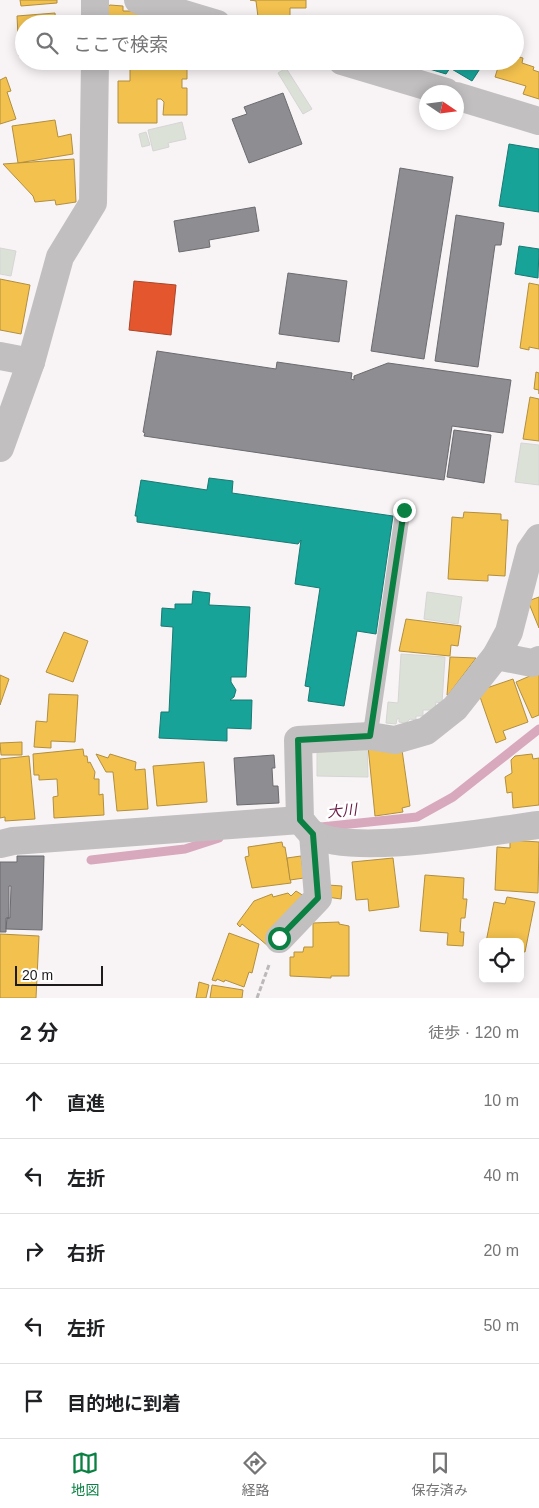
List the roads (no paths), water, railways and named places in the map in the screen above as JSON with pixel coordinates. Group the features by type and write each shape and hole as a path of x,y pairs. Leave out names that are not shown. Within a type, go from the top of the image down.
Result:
{"street":[{"path":"95,15 96,0"},
{"path":"138,0 187,15"},
{"path":"0,448 31,362 60,257 93,203 95,70"},
{"path":"372,70 423,85"},
{"path":"464,98 539,120"},
{"path":"0,356 31,362"},
{"path":"279,938 318,898 306,827 298,740 370,736 396,740 426,731 455,708 496,656 509,632 530,551 539,538"},
{"path":"496,656 532,663 539,660"},
{"path":"0,844 13,841 306,827 347,843 392,843 539,825"}],"lane":[{"path":"370,736 404,510"}],"waterway":[{"name":"大川","path":"321,827 417,817 453,797 539,729"},
{"name":"大川","path":"91,860 185,849 219,838"}]}
